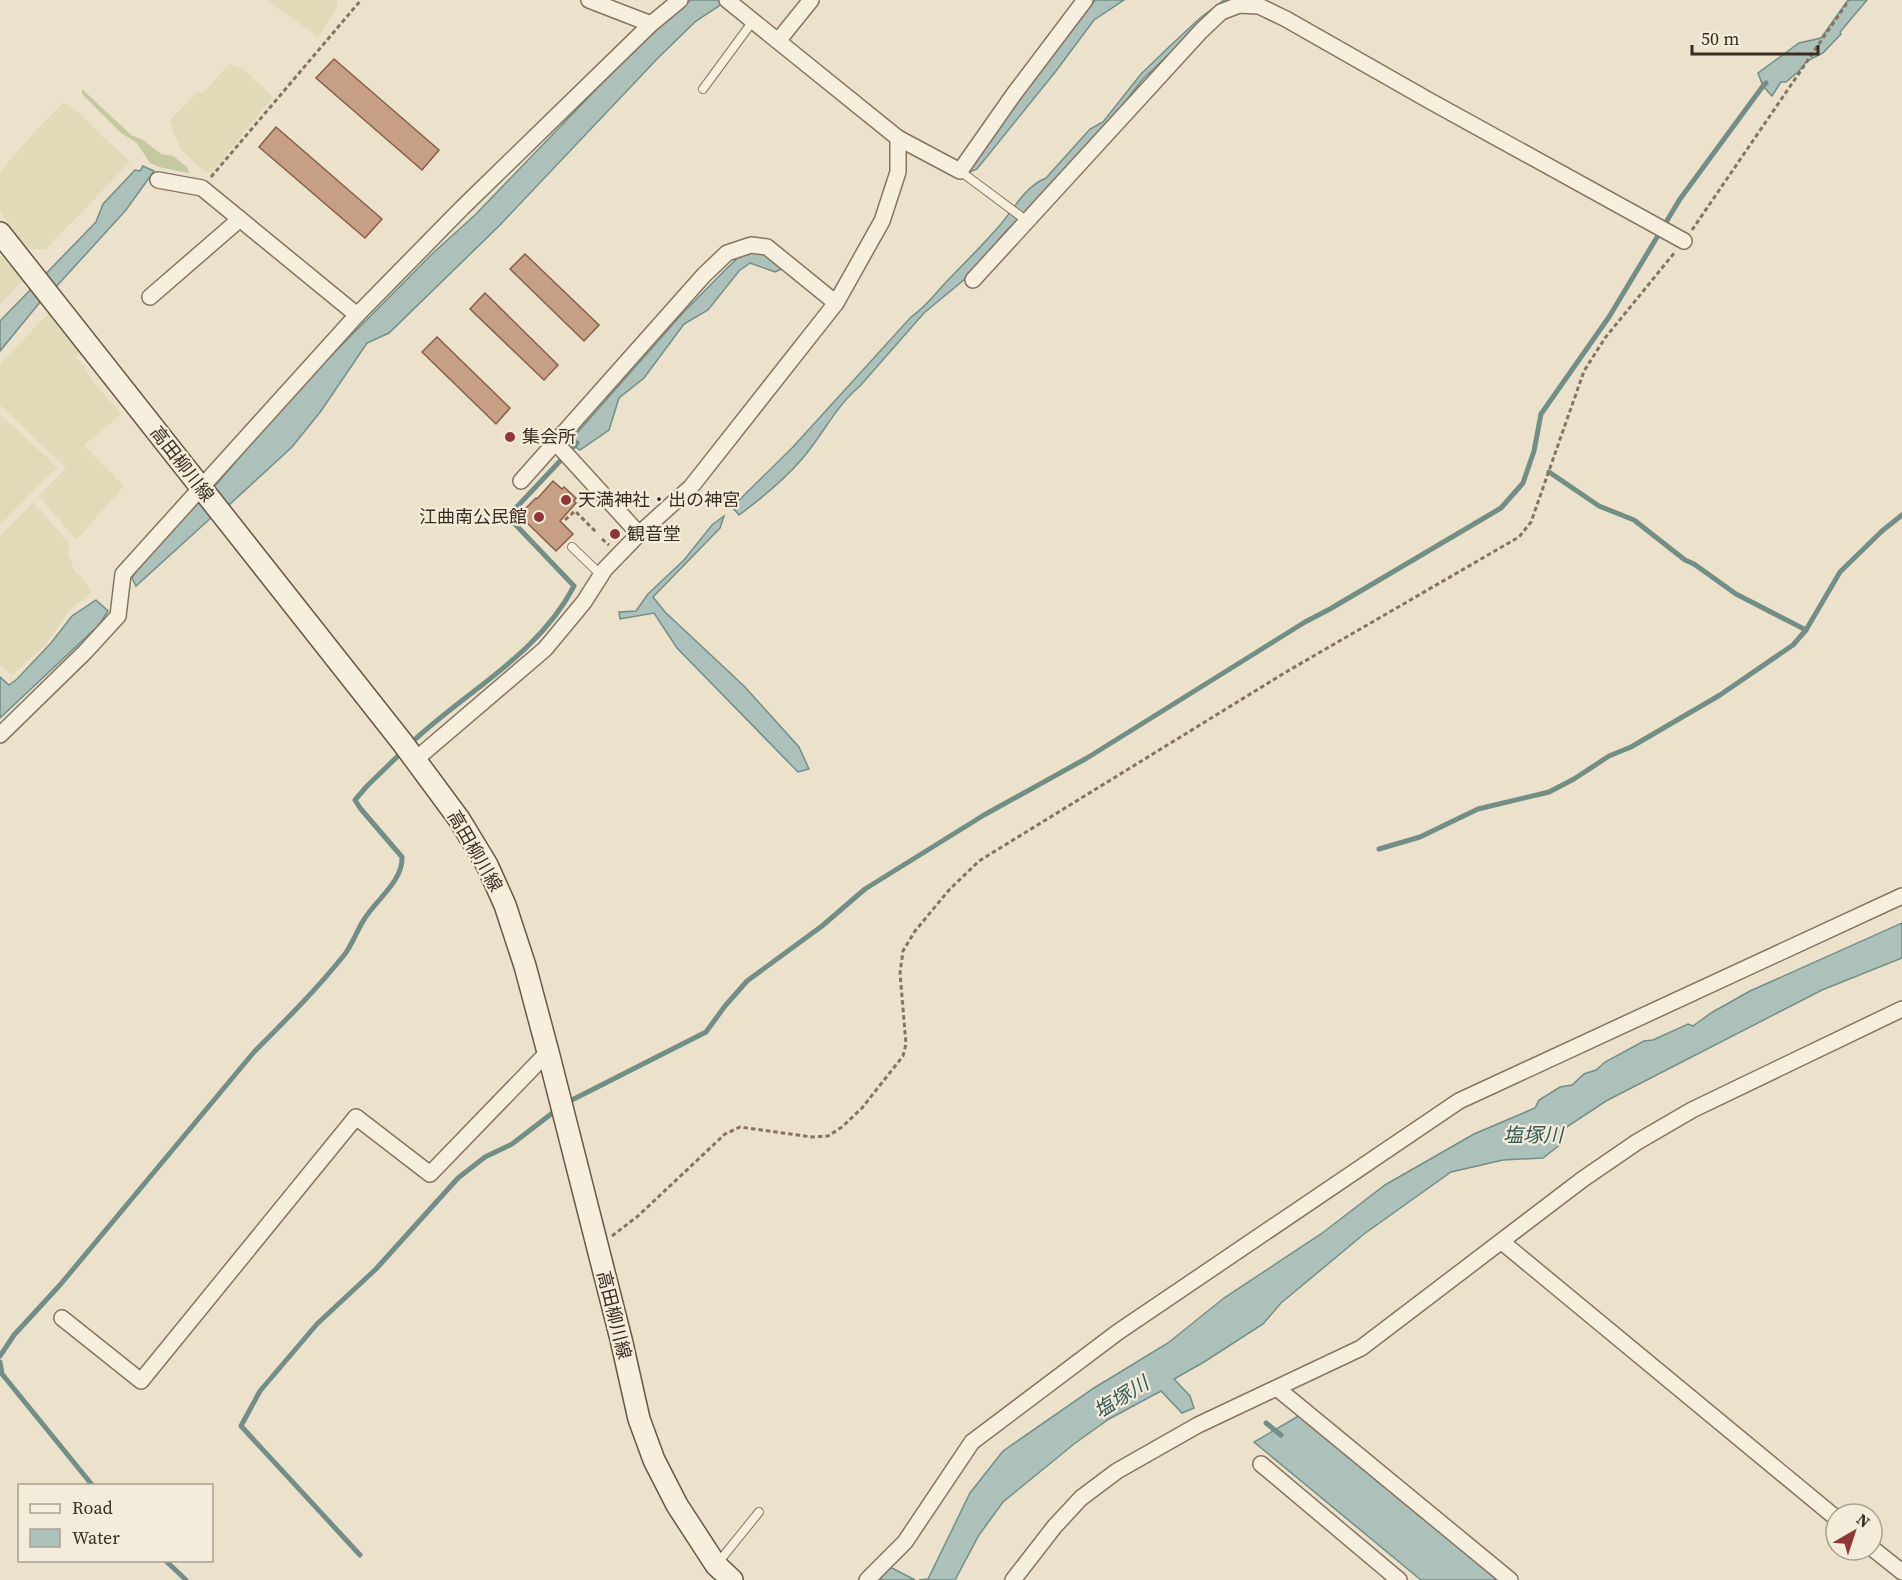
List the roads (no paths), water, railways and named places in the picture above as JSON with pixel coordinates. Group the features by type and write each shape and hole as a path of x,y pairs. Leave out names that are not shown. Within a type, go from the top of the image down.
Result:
{"main road":[{"name":"高田柳川線","path":"0,232 408,750 459,819 487,865 505,905 525,966 621,1339 639,1419 654,1460 677,1505 716,1565 732,1580"}],"street":[{"path":"589,0 651,24"},
{"path":"0,735 85,652 118,616 123,574 208,496 357,315 462,208 651,24 680,0"},
{"path":"778,41 811,0"},
{"path":"730,3 898,138 960,171 1083,1"},
{"path":"973,280 1201,32 1221,12 1239,5 1259,6 1286,19 1440,107 1684,241"},
{"path":"408,750 544,650 584,602 600,574 639,534 691,487 836,303 882,221 898,172 898,138"},
{"path":"158,180 202,188 357,315"},
{"path":"150,297 240,219"},
{"path":"521,481 558,446 704,275 727,253 751,245 766,247 836,303"},
{"path":"558,446 639,534"},
{"path":"867,1580 905,1542 972,1442 1119,1332 1459,1101 1902,896"},
{"path":"1013,1580 1047,1535 1081,1498 1117,1471 1198,1425 1361,1348 1583,1179 1637,1142 1692,1110 1902,1009"},
{"path":"62,1318 141,1381 356,1117 430,1174 548,1052"},
{"path":"1502,1242 1824,1508"},
{"path":"1278,1389 1510,1580"},
{"path":"1261,1464 1399,1580"},
{"path":"1884,1560 1897,1574"}],"lane":[{"path":"703,89 753,21"},
{"path":"960,171 1027,221"},
{"path":"572,548 600,574"},
{"path":"716,1565 759,1512"}],"water":[{"path":"691,0 728,0 696,21 657,59 499,226 389,333 367,343 321,411 292,447 136,586 132,578 137,570 199,501 203,500 295,392 432,254 475,215 609,76 671,16"},
{"path":"1095,0 1124,0 1094,20 977,169 966,172 972,160"},
{"path":"1224,0 1235,0 1192,38 1167,56 1143,79 1101,132 1023,216 1007,230 965,279 924,313 851,394 795,467 739,515 732,507 792,448 911,317 927,304 1001,224 1026,192 1046,178 1090,129 1103,122 1141,74 1200,18"},
{"path":"1848,0 1867,0 1823,53 1807,61 1786,82 1781,82 1772,96 1763,86 1758,73 1799,43 1821,38"},
{"path":"143,166 154,171 126,210 45,296 0,351 0,321 96,222 103,204 135,170 140,171"},
{"path":"761,250 784,268 775,272 750,263 739,271 708,310 684,324 644,378 619,398 609,430 580,450 569,442 681,315 727,268 741,255"},
{"path":"724,516 720,528 653,597 665,612 744,686 799,747 809,769 798,772 677,648 654,613 620,619 619,612 636,611 648,594 684,560 712,525"},
{"path":"96,600 108,611 99,625 0,718 0,677 9,685 17,679 51,643 72,616"},
{"name":"塩塚川","path":"1902,923 1902,958 1822,990 1606,1101 1559,1132 1561,1144 1543,1158 1503,1160 1451,1172 1364,1234 1281,1303 1263,1324 1174,1379 1190,1396 1194,1408 1182,1413 1161,1391 1109,1419 1074,1444 1003,1502 979,1535 955,1580 919,1580 928,1579 970,1493 1003,1451 1094,1388 1168,1343 1224,1298 1321,1234 1385,1185 1474,1134 1535,1108 1539,1100 1560,1087 1572,1085 1584,1074 1596,1070 1605,1062 1644,1041 1653,1040 1688,1024 1693,1026 1750,991"},
{"path":"1302,1414 1499,1580 1421,1580 1254,1442"},
{"path":"888,1566 915,1580 880,1580"}],"waterway":[{"path":"566,1103 706,1032 747,981 822,926 865,889 984,815 1087,758 1305,622 1501,508 1523,483 1534,451 1541,414 1609,317 1680,199 1766,83"},
{"path":"409,745 499,672 541,633 559,611 574,586 513,522 512,512 577,443"},
{"path":"1549,472 1599,506 1634,520 1685,560 1736,594 1806,630"},
{"path":"1379,849 1420,837 1478,809 1549,792 1720,695 1793,645 1806,630 1840,572 1902,515"},
{"path":"0,1356 14,1335 60,1285 254,1052 301,1005 334,967 348,950 365,918 394,882 402,857 355,800 402,752"},
{"path":"360,1555 241,1426 260,1391 317,1324 376,1269 458,1178 485,1157 512,1144 559,1108"},
{"path":"0,1362 2,1374 91,1484"},
{"path":"1266,1423 1281,1435"},
{"path":"167,1562 186,1580"}],"place":[{"name":"集会所","path":"510,437"},
{"name":"天満神社・出の神宮","path":"566,500"},
{"name":"江曲南公民館","path":"539,517"},
{"name":"観音堂","path":"615,534"}]}
